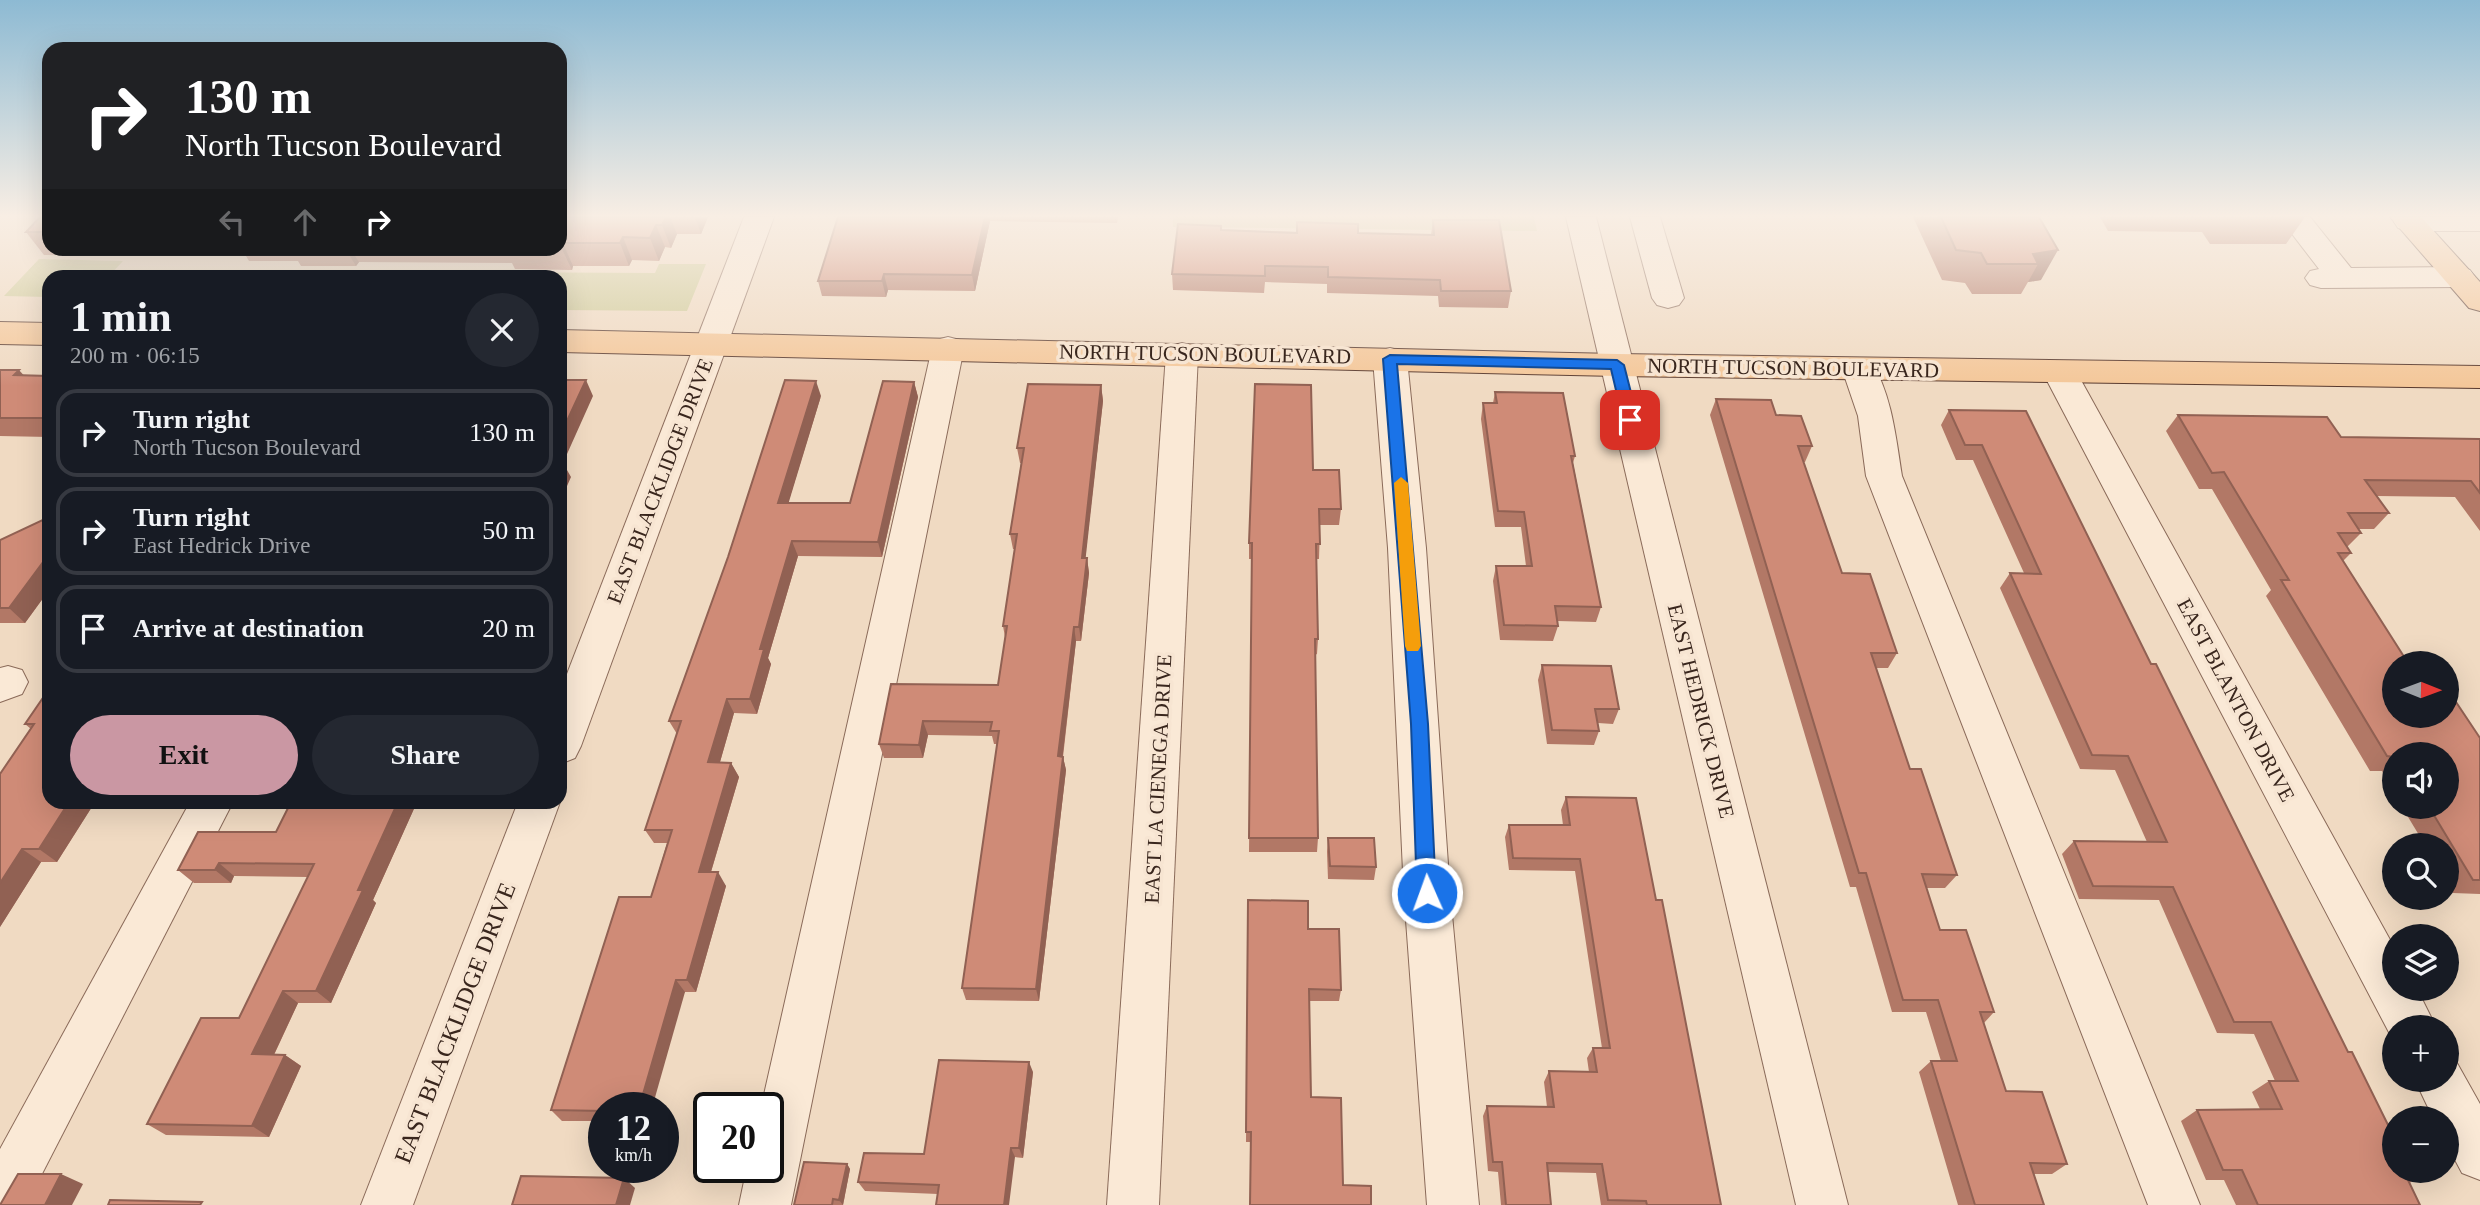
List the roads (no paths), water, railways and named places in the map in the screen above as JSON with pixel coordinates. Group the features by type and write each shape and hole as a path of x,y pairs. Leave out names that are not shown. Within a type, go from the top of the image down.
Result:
{"main road":[{"path":"2456,273 2480,300"},
{"path":"0,333 42,334"},
{"name":"NORTH TUCSON BOULEVARD","path":"567,341 1617,365 2480,377"}],"street":[{"name":"EAST BLACKLIDGE DRIVE","path":"567,727 738,273"},
{"name":"EAST HEDRICK DRIVE","path":"1595,273 1822,1205"},
{"path":"1661,273 1668,298"},
{"path":"2329,273 2332,278 2459,277"},
{"path":"765,1205 948,348"},
{"name":"EAST LA CIENEGA DRIVE","path":"1133,1205 1182,354"},
{"path":"1390,359 1419,724 1427,893 1453,1205"},
{"path":"1860,369 1875,416 1884,476 2174,1205"},
{"name":"EAST BLANTON DRIVE","path":"2060,373 2406,1015"},
{"path":"0,1201 208,809"},
{"name":"EAST BLACKLIDGE DRIVE","path":"387,1205 536,809"},
{"path":"2446,1092 2480,1155"}]}
